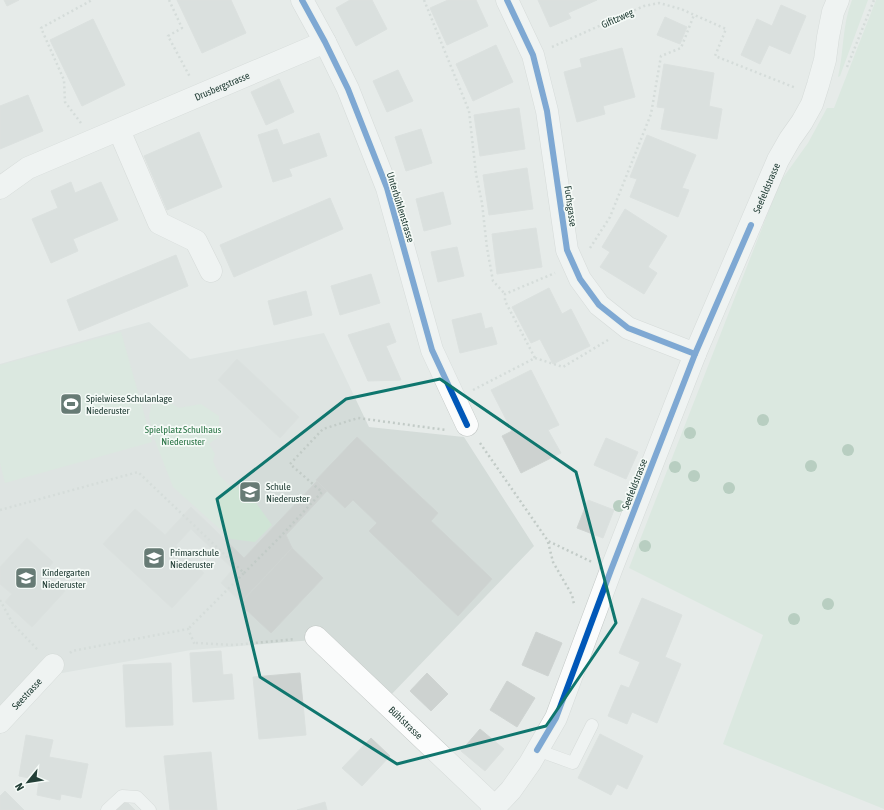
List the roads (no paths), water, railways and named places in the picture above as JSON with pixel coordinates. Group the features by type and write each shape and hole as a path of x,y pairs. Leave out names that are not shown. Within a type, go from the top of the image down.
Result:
{"street":[{"name":"Unterbühlenstrasse","path":"302,0 348,89 387,188 432,350 468,425"},
{"name":"Fuchsgasse","path":"507,0 533,55 547,111 567,250 580,279 598,305 628,328 695,354"},
{"name":"Seefeldstrasse","path":"493,809 511,790 530,763 556,718 611,570 695,354 778,160 812,104 825,60 833,12 838,0"},
{"name":"Drusbergstrasse","path":"0,188 28,168 325,42"},
{"path":"118,130 159,223 196,240 211,271"},
{"name":"Bühlstrasse","path":"316,637 493,809"},
{"name":"Seestrasse","path":"0,722 53,665"}],"lane":[{"path":"537,750 573,763 592,725"},
{"path":"107,810 122,796 137,797 150,810"}],"place":[{"name":"Spielwiese Schulanlage Niederuster","path":"71,404"},
{"name":"Schule Niederuster","path":"250,492"},
{"name":"Primarschule Niederuster","path":"154,558"},
{"name":"Kindergarten Niederuster","path":"26,578"}],"park label":[{"name":"Spielplatz Schulhaus Niederuster","path":"183,434"}]}
